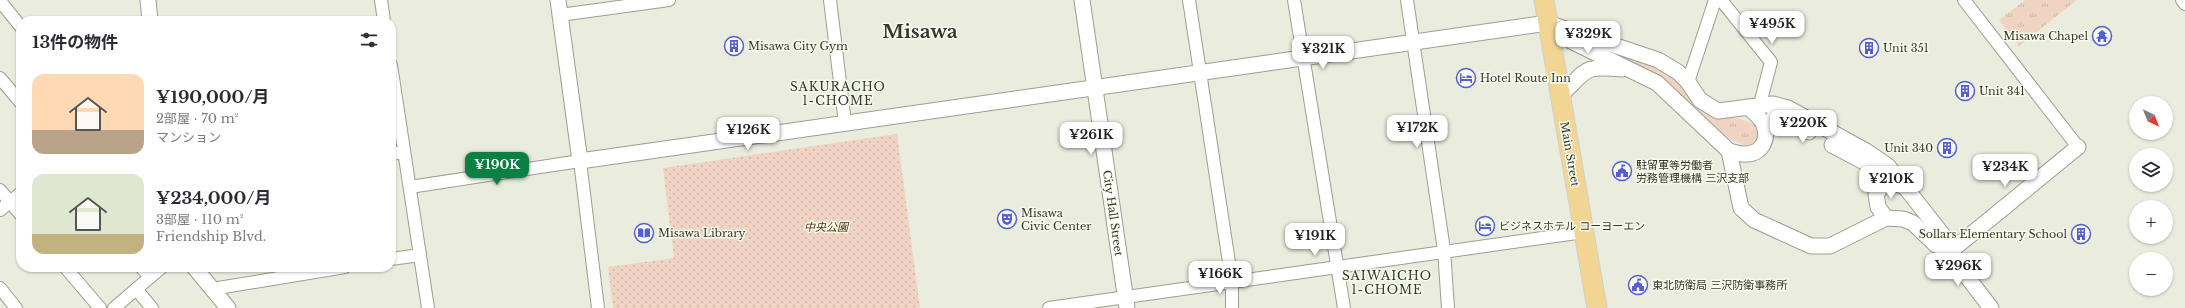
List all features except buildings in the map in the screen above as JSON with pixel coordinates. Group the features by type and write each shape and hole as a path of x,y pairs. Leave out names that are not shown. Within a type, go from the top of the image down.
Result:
{"main road":[{"name":"Main Street","path":"1544,0 1597,308"}],"street":[{"path":"148,0 150,16"},
{"path":"381,0 383,16"},
{"path":"558,0 598,308"},
{"path":"560,16 669,0"},
{"path":"830,0 845,123"},
{"name":"City Hall Street","path":"1082,0 1126,302"},
{"path":"1189,0 1232,282 1232,308"},
{"path":"1294,0 1344,308"},
{"path":"1407,0 1444,250 1448,308"},
{"path":"1688,82 1715,0"},
{"path":"1548,23 1571,41 1657,83 1729,151 1746,154 1758,150 1766,142 1767,132 1754,105 1771,62 1721,0"},
{"path":"1952,250 2078,147 1964,0"},
{"path":"2182,0 2185,4"},
{"path":"0,1 16,21"},
{"path":"410,187 845,123 1304,59 1548,23 1658,60 1678,72 1688,82 1700,100 1718,110 1728,111 1754,105 1773,104 1788,108 1866,151 1888,166 1899,184 1946,239 1958,265 1991,308"},
{"path":"1560,96 1588,68 1599,67 1635,71"},
{"path":"0,78 16,97"},
{"path":"396,98 428,308"},
{"path":"1774,116 1797,126 1860,161 1884,172 1899,184"},
{"path":"1729,151 1741,208 1754,220 1768,228 1811,246 1830,246 1886,218 1903,219 1913,223 1936,246 1952,250"},
{"path":"396,153 404,152"},
{"path":"1886,218 1878,207 1876,194 1887,181 1899,184"},
{"path":"0,190 16,209"},
{"path":"0,210 16,197"},
{"path":"1049,308 1126,302 1232,282 1444,250 1584,232"},
{"path":"396,258 420,255"},
{"path":"69,272 100,308"},
{"path":"145,272 150,278"},
{"path":"114,308 157,272"},
{"path":"198,272 228,308"},
{"path":"212,289 315,272"},
{"path":"0,288 16,308"},
{"path":"136,289 152,308"}],"green space":[{"path":"2025,0 2077,0 2019,46 1999,20"},
{"path":"1586,41 1670,72 1715,116 1741,119 1756,125 1760,132 1756,142 1746,146 1728,138 1663,78 1626,62"},
{"name":"中央公園","path":"897,134 920,308 613,308 608,267 674,258 663,168"}],"place":[{"name":"Misawa Chapel","path":"2102,36"},
{"name":"Misawa City Gym","path":"734,46"},
{"name":"Unit 351","path":"1869,48"},
{"name":"Hotel Route Inn","path":"1466,78"},
{"name":"Unit 341","path":"1965,91"},
{"name":"Unit 340","path":"1947,148"},
{"name":"駐留軍等労働者 労務管理機構 三沢支部","path":"1622,171"},
{"name":"Misawa Civic Center","path":"1007,219"},
{"name":"ビジネスホテル コーヨーエン","path":"1485,226"},
{"name":"Misawa Library","path":"644,233"},
{"name":"Sollars Elementary School","path":"2081,234"},
{"name":"東北防衛局 三沢防衛事務所","path":"1638,285"}],"district":[{"name":"Misawa","path":"920,31"},
{"name":"SAKURACHO 1-CHOME","path":"838,93"},
{"name":"SAIWAICHO 1-CHOME","path":"1387,282"}]}
